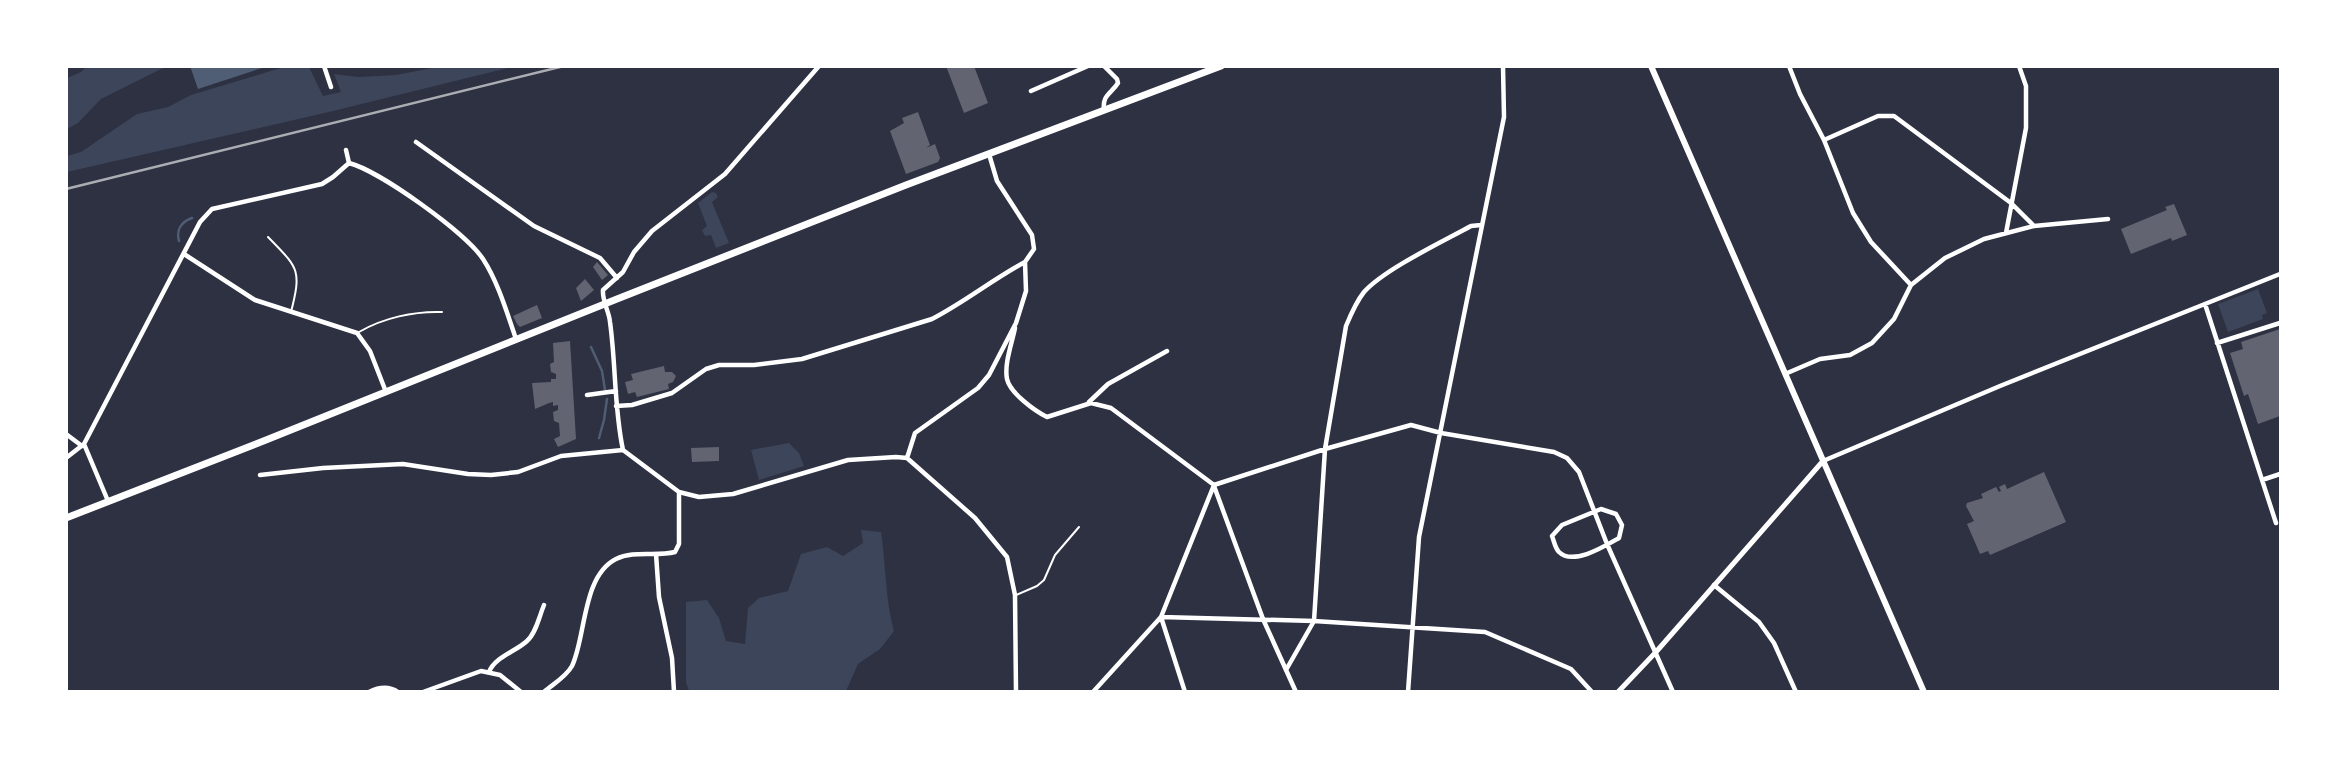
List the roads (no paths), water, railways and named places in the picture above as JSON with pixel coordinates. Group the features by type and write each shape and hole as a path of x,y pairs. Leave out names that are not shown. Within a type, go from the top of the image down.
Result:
{"main road":[{"path":"66,517 989,153 1221,66"},
{"path":"1651,66 1924,691"}],"street":[{"path":"324,66 331,87"},
{"path":"623,450 616,406 610,320 603,290 617,278 646,236 725,174 819,66"},
{"path":"1031,91 1088,66"},
{"path":"1104,66 1118,83 1105,96 1104,111"},
{"path":"1408,691 1419,537 1504,117 1503,66"},
{"path":"1789,66 1824,140 1853,213 1871,242 1911,285"},
{"path":"2006,233 2026,128 2026,86 2019,66"},
{"path":"1824,140 1878,116 1894,116 2011,203 2034,226"},
{"path":"416,142 534,226 600,257 617,278"},
{"path":"346,150 349,163"},
{"path":"616,406 632,405 672,393 706,369 719,365 754,365 802,359 932,319 1025,262 1034,248 1032,235 997,181 989,153"},
{"path":"66,458 83,445 204,216 212,209 322,184 349,163"},
{"path":"349,163 367,169 438,217 475,249 487,267 516,339"},
{"path":"1785,374 1820,359 1850,355 1872,343 1894,319 1911,285 1945,258 1984,239 2034,226 2108,219"},
{"path":"1286,670 1314,621 1325,449 1346,326 1356,303 1379,278 1471,226 1481,225"},
{"path":"184,254 250,297 357,333 370,351 386,393"},
{"path":"1025,262 1026,291 1016,323 1007,380 1019,396 1047,417 1089,403 1111,408 1214,485 1263,619 1296,691"},
{"path":"1618,691 1656,652 1823,461 2000,386 2280,274"},
{"path":"2205,304 2276,523"},
{"path":"907,458 915,433 978,388 989,375 1016,323"},
{"path":"2217,343 2280,323"},
{"path":"1089,403 1092,397 1108,384 1167,351"},
{"path":"587,395 616,391"},
{"path":"1214,485 1411,425 1441,433 1554,452 1567,458 1579,472 1607,544 1673,691"},
{"path":"66,434 83,445 108,501"},
{"path":"260,475 392,464 491,475 518,472 561,456 623,450 679,492 699,497 733,494 848,460 907,458 975,518 1007,557 1016,595 1016,691"},
{"path":"2262,480 2280,474"},
{"path":"1093,691 1161,617 1214,485"},
{"path":"544,691 571,668 588,601 608,564 622,556 675,552 679,544 679,492"},
{"path":"1601,509 1616,514 1622,525 1619,538 1607,544 1578,556 1566,556 1556,550 1552,536 1562,525 1601,509"},
{"path":"656,554 659,597 672,658 674,691"},
{"path":"1714,584 1759,621 1774,643 1796,691"},
{"path":"489,672 492,665 533,634 544,606"},
{"path":"1161,617 1314,621 1485,632 1571,669 1592,691"},
{"path":"1161,617 1185,691"},
{"path":"424,691 481,671 500,675 521,691"},
{"path":"369,691 392,688 398,691"}],"lane":[{"path":"268,237 297,271 298,282 291,312"},
{"path":"357,333 368,326 391,319 421,312 442,312"},
{"path":"1016,595 1044,580 1055,555 1079,527"}],"waterway":[{"path":"179,241 180,227 192,218"},
{"path":"591,347 602,371 605,390"},
{"path":"599,438 607,399"}],"railway":[{"path":"66,189 564,66"}]}
